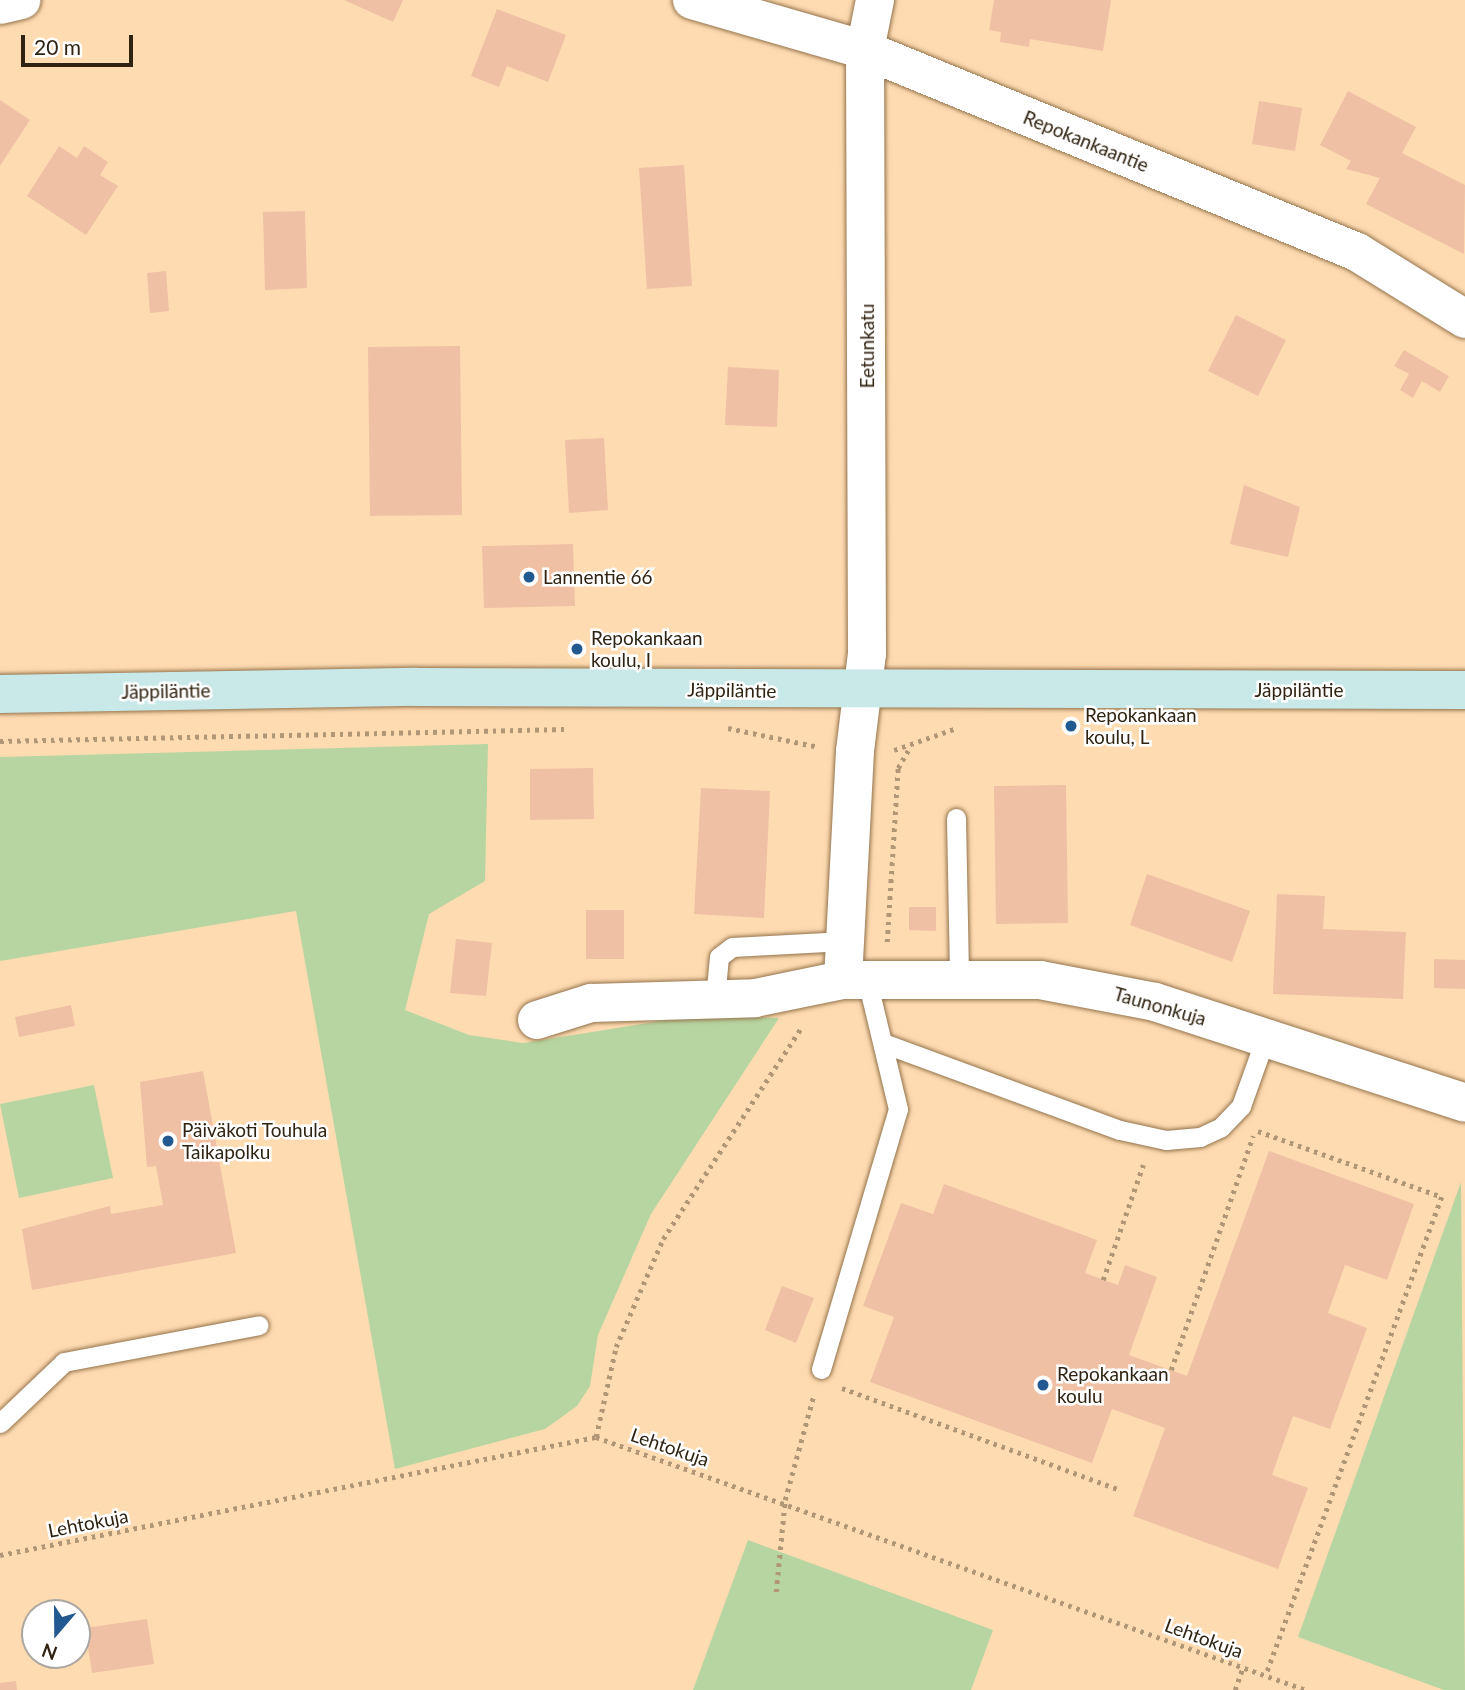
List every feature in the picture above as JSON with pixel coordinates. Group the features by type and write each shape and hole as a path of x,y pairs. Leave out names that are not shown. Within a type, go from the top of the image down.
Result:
{"main road":[{"name":"Jäppiläntie","path":"0,694 416,687 860,692 1465,690"}],"street":[{"path":"0,5 21,0"},
{"name":"Repokankaantie","path":"692,0 865,50 1357,253 1465,319"},
{"name":"Eetunkatu","path":"860,692 867,653 865,50 875,0"},
{"path":"860,692 845,941 865,979"},
{"name":"Taunonkuja","path":"537,1020 591,1003 715,999 793,993 865,979 959,980 1095,987 1465,1103"}],"lane":[{"path":"956,818 959,980"},
{"path":"715,999 719,957 732,947 845,941"},
{"path":"820,1374 898,1109 865,979"},
{"path":"883,1043 1153,1137 1200,1137 1227,1120 1241,1106 1265,1039"},
{"path":"0,1423 64,1362 259,1325"}],"path":[{"path":"715,726 855,751"},
{"path":"0,741 576,729"},
{"path":"596,1437 616,1347 663,1239 799,1031 865,979 897,779 908,750"},
{"path":"1227,1120 1443,1197 1266,1675"},
{"path":"1171,1370 1255,1130"},
{"path":"1103,1280 1153,1137"},
{"path":"776,1592 785,1500 820,1374 1121,1490"},
{"name":"Lehtokuja","path":"0,1555 596,1437 785,1500 1306,1690"},
{"path":"1235,1690 1243,1667"}],"green space":[{"path":"488,744 485,881 429,914 405,1010 469,1035 523,1043 692,1016 779,1018 651,1214 598,1335 590,1386 577,1406 545,1429 395,1469 296,911 0,961 0,757"},
{"path":"94,1085 113,1178 19,1198 0,1104"},
{"path":"1461,1182 1465,1690 1444,1690 1298,1637"},
{"path":"748,1540 993,1630 971,1690 693,1690"}],"building":[{"path":"344,0 403,0 393,22"},
{"path":"994,0 1111,0 1103,51 1030,39 1029,47 1000,42 1001,32 989,30"},
{"path":"497,9 566,35 548,82 507,66 499,87 471,76"},
{"path":"1348,91 1416,127 1402,153 1465,185 1464,254 1366,204 1380,178 1346,169 1351,161 1320,145"},
{"path":"0,100 30,120 0,166"},
{"path":"1259,101 1302,108 1295,151 1252,144"},
{"path":"59,146 77,158 84,146 108,162 100,175 118,186 86,235 27,196"},
{"path":"684,165 692,286 647,289 639,168"},
{"path":"305,211 307,288 265,290 263,212"},
{"path":"166,271 169,311 150,313 147,273"},
{"path":"1236,315 1286,340 1258,396 1208,371"},
{"path":"460,346 462,515 370,516 368,347"},
{"path":"1404,350 1449,376 1440,392 1422,381 1413,398 1400,390 1409,374 1394,366"},
{"path":"728,367 779,370 777,427 725,425"},
{"path":"604,438 608,510 569,513 565,440"},
{"path":"1244,485 1300,507 1288,557 1230,544"},
{"path":"573,544 575,606 484,608 482,546"},
{"path":"593,768 594,819 530,820 530,769"},
{"path":"1066,785 1068,923 996,924 994,786"},
{"path":"701,788 770,791 764,918 694,914"},
{"path":"1147,874 1250,911 1232,962 1130,925"},
{"path":"1277,894 1325,896 1323,929 1406,932 1403,999 1273,994"},
{"path":"909,907 936,907 936,931 909,930"},
{"path":"586,910 624,910 624,959 586,959"},
{"path":"456,939 492,943 486,996 450,993"},
{"path":"1434,959 1465,960 1465,989 1434,988"},
{"path":"71,1005 75,1026 19,1037 15,1017"},
{"path":"203,1071 236,1253 32,1290 22,1229 110,1206 111,1214 163,1205 156,1166 147,1167 140,1082"},
{"path":"1269,1151 1414,1204 1387,1280 1345,1265 1328,1313 1367,1328 1330,1429 1293,1416 1272,1475 1308,1488 1278,1569 1133,1516 1165,1428 1112,1409 1092,1463 870,1382 894,1317 863,1306 901,1203 933,1214 944,1184 1097,1240 1085,1273 1118,1285 1125,1265 1157,1277 1129,1355 1187,1376"},
{"path":"782,1286 814,1298 796,1343 765,1330"},
{"path":"147,1619 154,1664 92,1673 91,1627"},
{"path":"16,1681 17,1690 0,1690 0,1683"}],"place":[{"name":"Lannentie 66","path":"529,577"},
{"name":"Repokankaan koulu, I","path":"577,649"},
{"name":"Repokankaan koulu, L","path":"1071,726"},
{"name":"Päiväkoti Touhula Taikapolku","path":"168,1141"},
{"name":"Repokankaan koulu","path":"1043,1385"}]}
